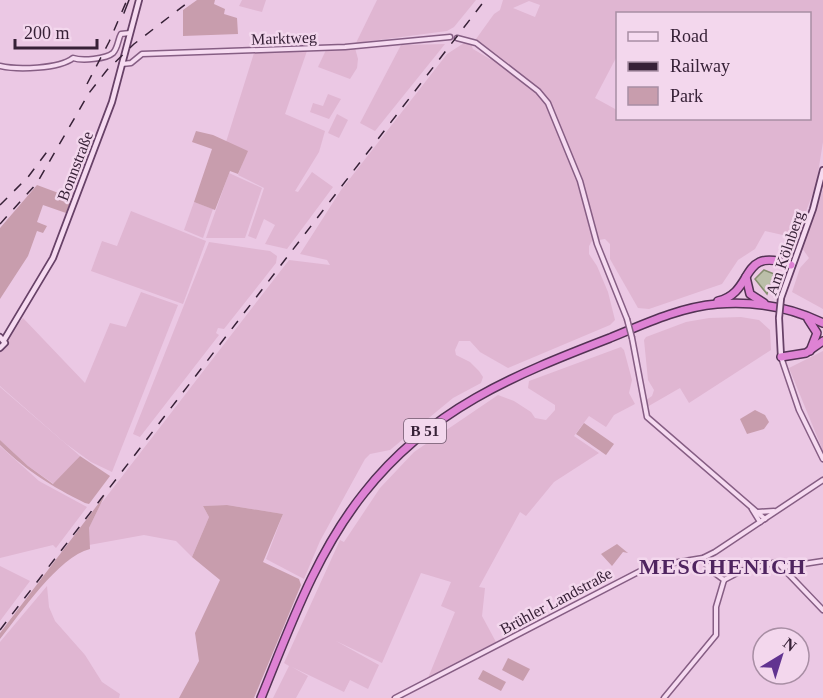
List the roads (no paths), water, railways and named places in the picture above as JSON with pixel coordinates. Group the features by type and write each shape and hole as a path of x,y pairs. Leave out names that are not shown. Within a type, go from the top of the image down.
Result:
{"highway":[{"path":"706,306 730,297 758,261 775,261 791,267"},
{"path":"746,275 747,286 752,296 773,307"},
{"name":"B 51","path":"261,698 317,566 350,511 379,475 416,439 454,410 507,379 657,319 706,306 735,303 773,307 796,312 823,323"},
{"path":"796,312 815,327 817,338 810,351"},
{"path":"781,355 810,351 823,340"}],"main road":[{"name":"Bonnstraße","path":"0,348 4,345 1,338 9,330 53,258 112,102 139,0"},
{"name":"Am Kölnberg","path":"781,355 779,318 781,298 818,193 823,170"}],"street":[{"path":"0,66 16,69 68,62 73,58 79,60 109,55 115,51 121,34 130,33"},
{"name":"Marktweg","path":"122,64 131,63 142,54 345,47 450,38"},
{"path":"457,38 476,43 538,91 548,103 580,181 597,244 627,320 645,411 653,423 765,519"},
{"name":"Am Kölnberg","path":"781,355 799,410 822,458 823,466"},
{"name":"Brühler Landstraße","path":"395,698 648,567 703,558 823,482"},
{"path":"751,509 760,522"},
{"path":"758,513 777,510"},
{"path":"703,558 709,569 724,580"},
{"path":"784,567 823,561"},
{"path":"664,698 714,638 716,609 724,580 741,571 777,562 795,578 823,610"}],"tram line":[{"path":"124,13 129,0"}],"railway":[{"path":"87,84 109,42 127,0"},
{"path":"0,224 37,183 89,93 107,70 134,44 191,0"},
{"path":"0,630 485,0"},
{"path":"0,205 28,177 49,149"}],"district":[{"name":"MESCHENICH","path":"723,566"}]}
